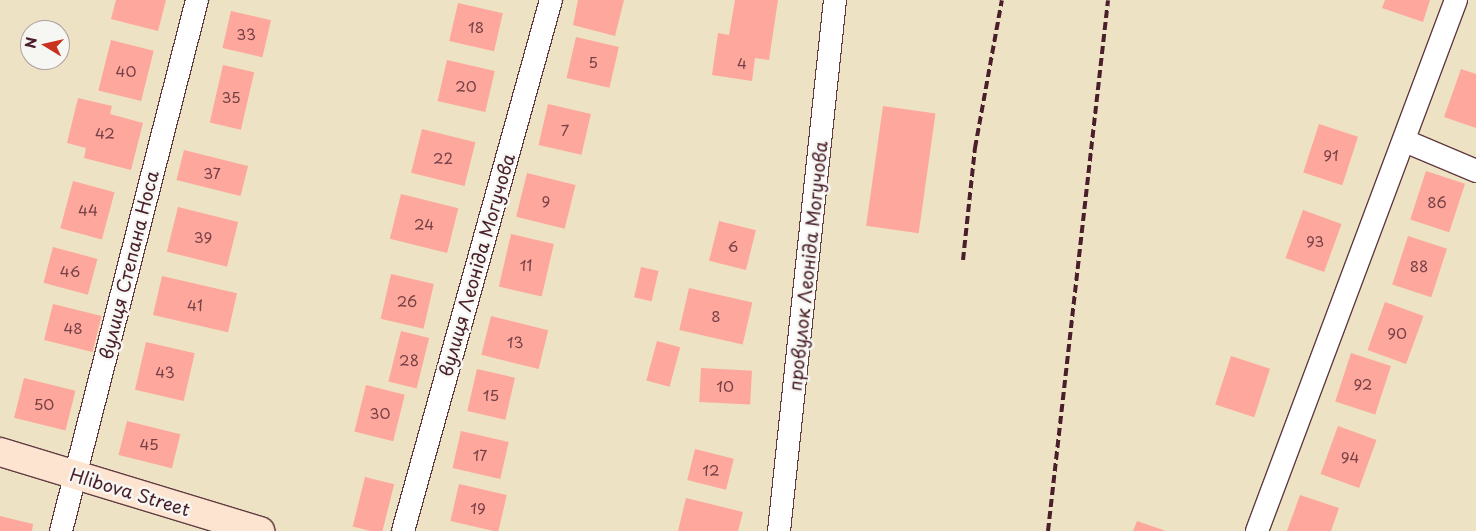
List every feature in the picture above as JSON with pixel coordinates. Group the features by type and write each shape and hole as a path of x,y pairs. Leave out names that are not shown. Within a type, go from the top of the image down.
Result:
{"main road":[{"name":"Hlibova Street","path":"0,452 260,531"}],"street":[{"name":"вулиця Степана Носа","path":"61,531 197,0"},
{"name":"вулиця Леоніда Могучова","path":"403,531 551,0"},
{"name":"провулок Леоніда Могучова","path":"779,531 835,0"},
{"path":"1257,531 1405,141 1456,0"},
{"path":"1405,141 1476,170"}],"building":[{"path":"116,0 166,0 158,31 111,19"},
{"path":"578,0 624,0 615,36 573,25"},
{"path":"735,0 778,0 769,60 755,58 752,81 712,75 718,33 729,35"},
{"path":"1385,0 1430,0 1423,22 1382,8"},
{"path":"458,3 503,13 494,51 449,41"},
{"path":"231,11 271,20 262,57 222,48"},
{"path":"576,37 619,47 609,88 567,78"},
{"path":"111,40 154,51 141,101 98,90"},
{"path":"447,60 495,71 485,112 438,101"},
{"path":"223,65 254,72 241,130 210,122"},
{"path":"1461,69 1476,74 1476,128 1444,117"},
{"path":"78,98 112,106 110,114 143,123 131,170 84,158 86,148 67,143"},
{"path":"548,104 591,114 581,155 539,145"},
{"path":"883,106 935,113 919,233 866,226"},
{"path":"1319,124 1358,137 1342,185 1303,173"},
{"path":"422,129 475,142 464,186 411,173"},
{"path":"184,150 248,166 241,196 177,180"},
{"path":"1426,171 1465,184 1449,232 1410,220"},
{"path":"527,173 576,185 565,229 516,217"},
{"path":"73,181 115,192 102,239 60,228"},
{"path":"401,194 458,208 447,253 390,239"},
{"path":"178,207 238,222 227,267 167,252"},
{"path":"1303,210 1342,224 1324,272 1286,258"},
{"path":"719,221 756,230 746,270 709,261"},
{"path":"511,234 554,244 542,297 499,287"},
{"path":"1408,236 1447,249 1431,297 1392,285"},
{"path":"53,247 97,259 88,295 43,283"},
{"path":"641,267 659,271 652,301 634,297"},
{"path":"391,274 434,284 424,329 381,319"},
{"path":"162,276 237,293 228,332 153,315"},
{"path":"689,288 752,303 743,345 679,330"},
{"path":"1385,302 1424,316 1406,364 1368,350"},
{"path":"53,304 102,316 93,352 44,340"},
{"path":"491,316 548,330 539,369 481,355"},
{"path":"401,331 429,338 417,388 388,381"},
{"path":"657,341 680,347 670,387 646,381"},
{"path":"146,342 195,353 184,401 135,390"},
{"path":"1351,353 1391,366 1375,414 1335,402"},
{"path":"1231,356 1270,369 1254,417 1215,405"},
{"path":"701,368 752,371 750,405 699,402"},
{"path":"477,369 515,378 505,420 467,411"},
{"path":"24,378 75,391 66,431 14,418"},
{"path":"366,385 405,395 393,441 354,432"},
{"path":"127,421 180,434 172,468 119,455"},
{"path":"1338,426 1377,440 1359,488 1321,474"},
{"path":"461,431 509,442 500,479 452,468"},
{"path":"695,449 734,459 726,490 687,480"},
{"path":"365,477 394,484 382,531 371,531 353,526"},
{"path":"459,484 507,495 498,531 450,521"},
{"path":"1300,495 1339,508 1331,531 1287,531"},
{"path":"686,498 743,512 738,531 678,531"},
{"path":"0,516 33,524 32,531 0,531"},
{"path":"1137,521 1166,531 1133,531"}],"railway":[{"path":"963,260 975,148 1002,0"},
{"path":"1048,531 1108,0"}]}
